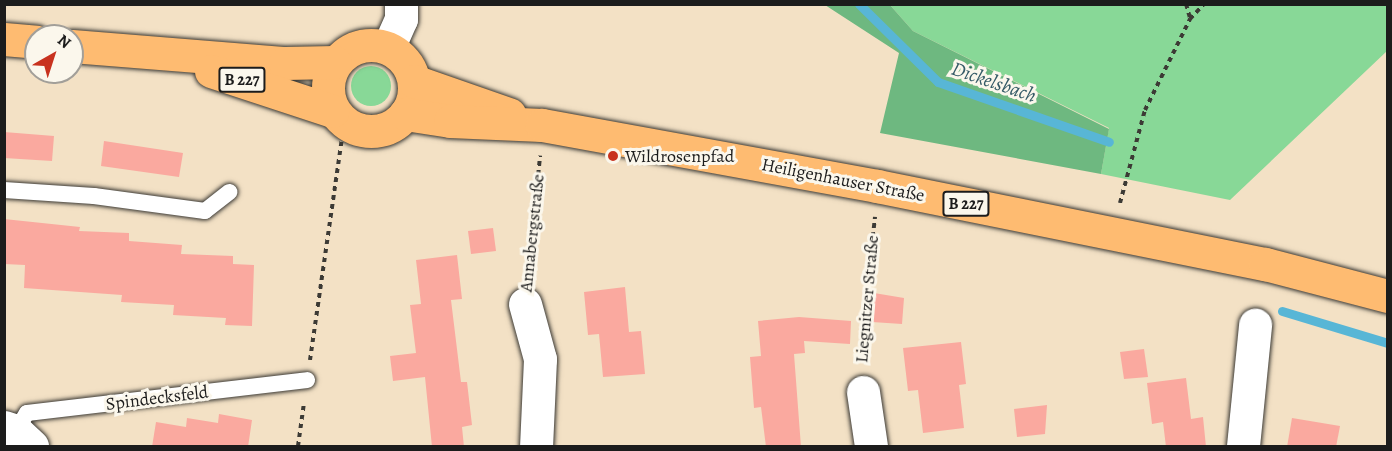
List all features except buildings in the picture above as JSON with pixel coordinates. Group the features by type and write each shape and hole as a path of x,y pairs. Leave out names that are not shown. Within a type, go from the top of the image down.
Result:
{"main road":[{"path":"4,39 24,41"},
{"path":"359,46 388,48 400,56 414,81 413,98 405,114 393,125 377,131 360,130 339,117 328,95 328,78 335,62 359,46"},
{"name":"B 227","path":"84,47 285,63 335,62"},
{"name":"B 227","path":"149,53 339,117"},
{"name":"Heiligenhauser Straße","path":"414,81 542,125"},
{"name":"Heiligenhauser Straße","path":"405,114 450,121 542,125 877,186 1265,264 1388,296"}],"street":[{"path":"388,48 401,19 401,4"},
{"name":"Annabergstraße","path":"525,304 540,359 536,447"},
{"path":"1242,447 1255,325"},
{"path":"862,392 871,447"}],"lane":[{"path":"4,190 94,196 205,211 229,192"},
{"name":"Spindecksfeld","path":"18,435 27,413 307,380"}],"path":[{"path":"1186,4 1190,19"},
{"path":"1112,232 1145,110 1190,19 1204,4"},
{"path":"298,447 339,117"},
{"name":"Annabergstraße","path":"525,304 542,125"},
{"name":"Liegnitzer Straße","path":"862,392 859,358 877,186"}],"green space":[{"path":"825,5 890,5 913,31 1109,129 1101,174 880,133 899,53"},
{"path":"890,5 1387,5 1387,51 1230,200 1101,174 1109,128 913,31"},
{"path":"371,66 385,72 391,86 385,100 371,106 357,100 351,86 357,72"}],"waterway":[{"name":"Dickelsbach","path":"859,4 938,82 1109,142"},
{"name":"Dickelsbach","path":"1282,311 1388,343"}],"place":[{"name":"Wildrosenpfad","path":"613,156"}]}
